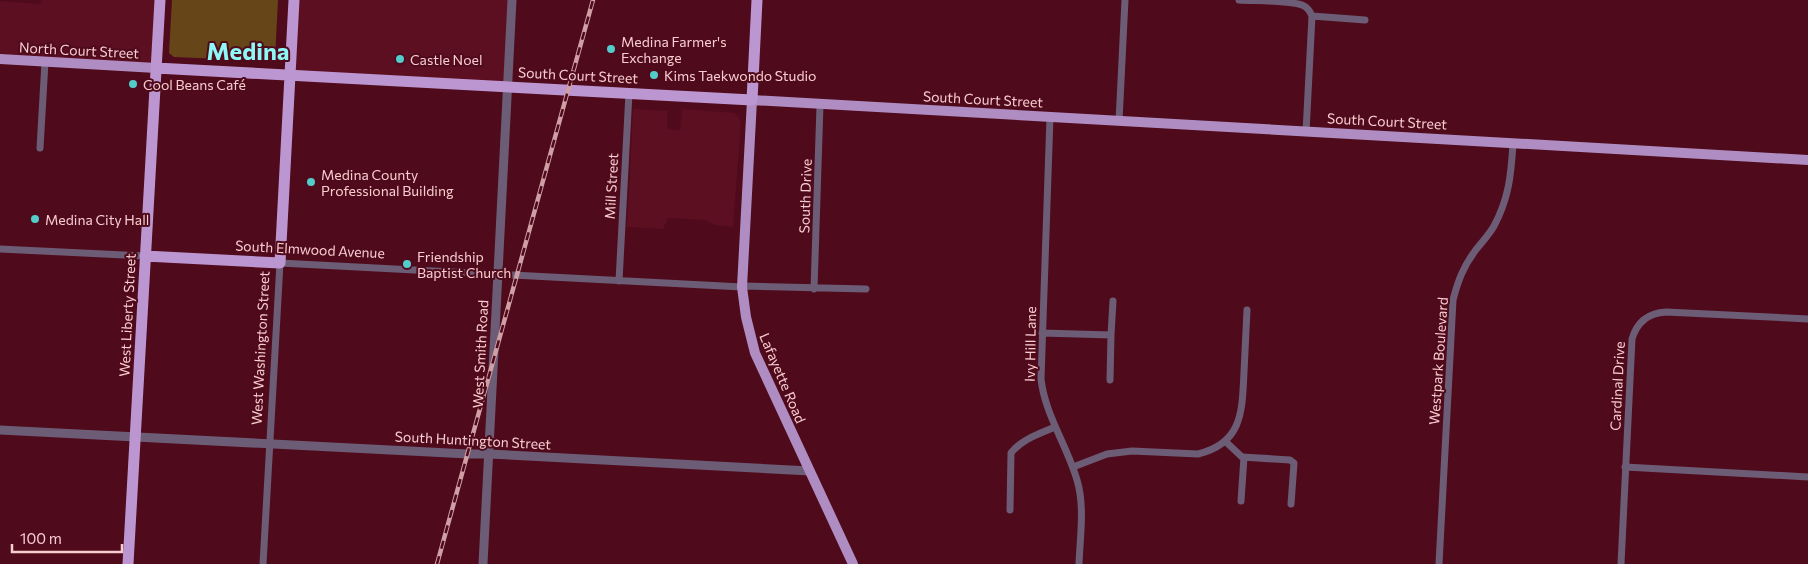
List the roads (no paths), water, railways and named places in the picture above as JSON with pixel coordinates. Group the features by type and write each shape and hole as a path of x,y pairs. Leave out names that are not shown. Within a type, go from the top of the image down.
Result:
{"highway":[{"name":"West Liberty Street","path":"128,564 160,0"},
{"name":"West Washington Street","path":"280,263 294,0"},
{"path":"752,100 757,0"},
{"name":"South Court Street","path":"156,68 752,100"},
{"name":"South Elmwood Avenue","path":"145,256 280,263"}],"main road":[{"name":"North Court Street","path":"0,60 156,68"},
{"name":"South Court Street","path":"752,100 1808,160"},
{"name":"Lafayette Road","path":"752,100 742,287 746,317 755,353 853,564"}],"street":[{"name":"West Smith Road","path":"483,564 512,0"},
{"path":"1119,121 1125,0"},
{"path":"1238,0 1294,3 1310,11 1312,16 1306,132"},
{"path":"1312,16 1365,20"},
{"path":"40,148 45,62"},
{"name":"Mill Street","path":"618,280 629,94"},
{"name":"South Drive","path":"814,289 820,105"},
{"name":"Ivy Hill Lane","path":"1050,118 1041,379 1046,407 1077,480 1081,503 1079,564"},
{"name":"Westpark Boulevard","path":"1438,564 1452,300 1461,272 1475,250 1493,228 1504,205 1511,179 1513,144"},
{"path":"0,249 145,256"},
{"name":"South Elmwood Avenue","path":"280,263 742,287 866,289"},
{"name":"West Washington Street","path":"263,564 280,263"},
{"path":"1110,380 1113,301"},
{"path":"1073,467 1107,454 1132,451 1198,454 1216,448 1225,441 1236,429 1242,411 1247,310"},
{"name":"Cardinal Drive","path":"1621,564 1632,339 1638,325 1651,315 1666,312 1808,320"},
{"path":"1042,333 1112,335"},
{"path":"1010,510 1011,453 1017,446 1055,427"},
{"name":"South Huntington Street","path":"0,430 810,472"},
{"path":"1225,441 1244,457 1290,460 1294,463 1291,504"},
{"path":"1241,501 1244,457"},
{"path":"1625,467 1808,477"}],"railway":[{"path":"437,564 593,0"}],"place":[{"name":"Medina Farmer's Exchange","path":"611,49"},
{"name":"Castle Noel","path":"400,59"},
{"name":"Kims Taekwondo Studio","path":"654,75"},
{"name":"Cool Beans Café","path":"133,84"},
{"name":"Medina County Professional Building","path":"311,182"},
{"name":"Medina City Hall","path":"35,219"},
{"name":"Friendship Baptist Church","path":"407,264"}],"district":[{"name":"Medina","path":"248,50"}]}
